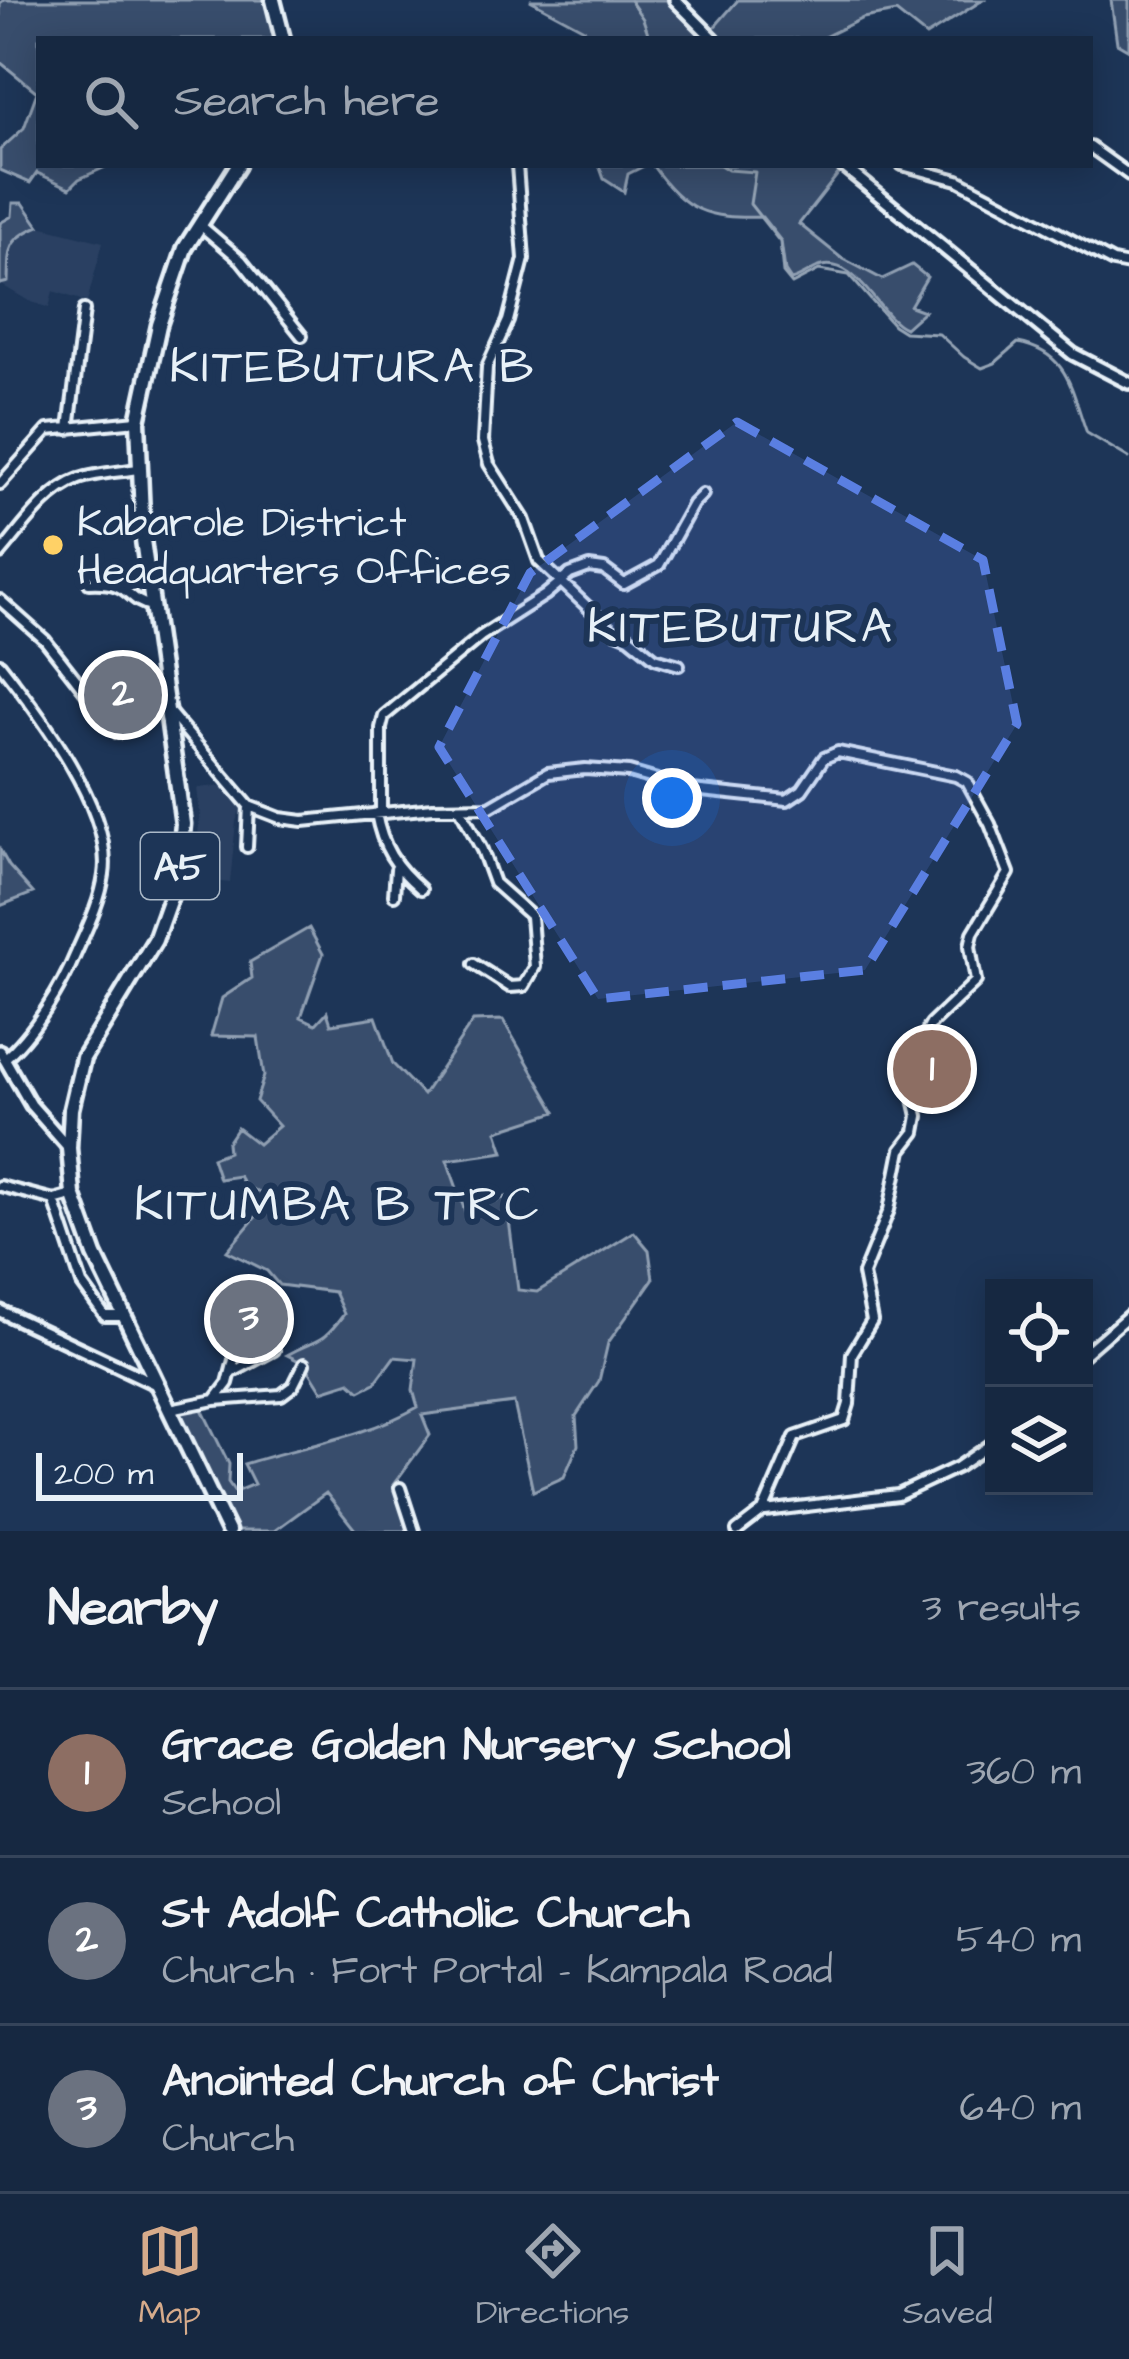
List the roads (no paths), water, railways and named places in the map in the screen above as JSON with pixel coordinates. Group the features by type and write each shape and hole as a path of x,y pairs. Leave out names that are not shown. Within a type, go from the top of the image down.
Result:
{"highway":[{"path":"273,0 282,36"},
{"name":"A5","path":"228,1531 95,1255 74,1194 69,1148 71,1109 83,1058 155,940 178,876 183,824 138,469 139,422 159,325 185,248 236,168"}],"street":[{"path":"675,0 711,36"},
{"path":"1093,150 1129,175"},
{"path":"517,168 524,259 508,321 487,367 483,441 489,464 524,519 539,561 612,630 656,658 680,665"},
{"path":"846,168 1073,353 1129,383"},
{"path":"913,168 958,180 1114,262 1129,265"},
{"path":"198,223 241,260 302,336"},
{"path":"69,429 84,310"},
{"path":"0,484 44,432 139,422"},
{"path":"0,554 52,496 68,485 86,477 138,469"},
{"path":"421,889 396,868 381,836 384,716 481,636 578,569 604,569 624,584 655,569 703,494"},
{"path":"89,583 118,584 141,604 153,606"},
{"path":"0,600 45,640 118,733"},
{"path":"0,664 44,721 82,783 105,866 95,911 64,980 32,1029 2,1055 31,1105 69,1148"},
{"path":"167,708 250,806 304,821 490,806 548,773 584,770 620,770 692,790 787,800 802,790 824,758 848,752 963,778 972,788 1007,862 1006,879 973,933 970,946 976,982 931,1024 907,1068 916,1099 915,1132 901,1150 889,1210 863,1274 872,1322 852,1354 848,1412 839,1424 798,1434 792,1440 763,1511 737,1531"},
{"path":"247,847 250,806"},
{"path":"460,809 494,883 533,922 535,967 524,986 510,987 474,964"},
{"path":"394,895 396,868"},
{"path":"0,1186 54,1200 74,1194"},
{"path":"54,1200 82,1284 102,1313 111,1318 126,1316"},
{"path":"63,1232 84,1228"},
{"path":"75,1264 95,1255"},
{"path":"0,1311 160,1386"},
{"path":"1093,1346 1129,1315"},
{"path":"230,1374 274,1350"},
{"path":"215,1400 225,1390 233,1360"},
{"path":"170,1409 215,1400 281,1396 293,1386 304,1364"},
{"path":"763,1511 898,1495 958,1467 985,1448"},
{"path":"400,1488 413,1531"}],"waterway":[{"path":"630,0 649,36"},
{"path":"725,168 755,172 750,204 780,242 783,273 792,284 819,270 849,275 893,325 904,332 939,334 982,368 1018,343 1035,348 1066,376 1087,433 1129,458"}],"place":[{"name":"Kabarole District Headquarters Offices","path":"53,545"},
{"name":"St Adolf Catholic Church","path":"123,695"},
{"name":"Grace Golden Nursery School","path":"932,1069"},
{"name":"Anointed Church of Christ","path":"249,1319"}],"district":[{"name":"KITEBUTURA B","path":"353,365"},
{"name":"KITEBUTURA","path":"741,625"},
{"name":"KITUMBA B TRC","path":"338,1203"}]}
